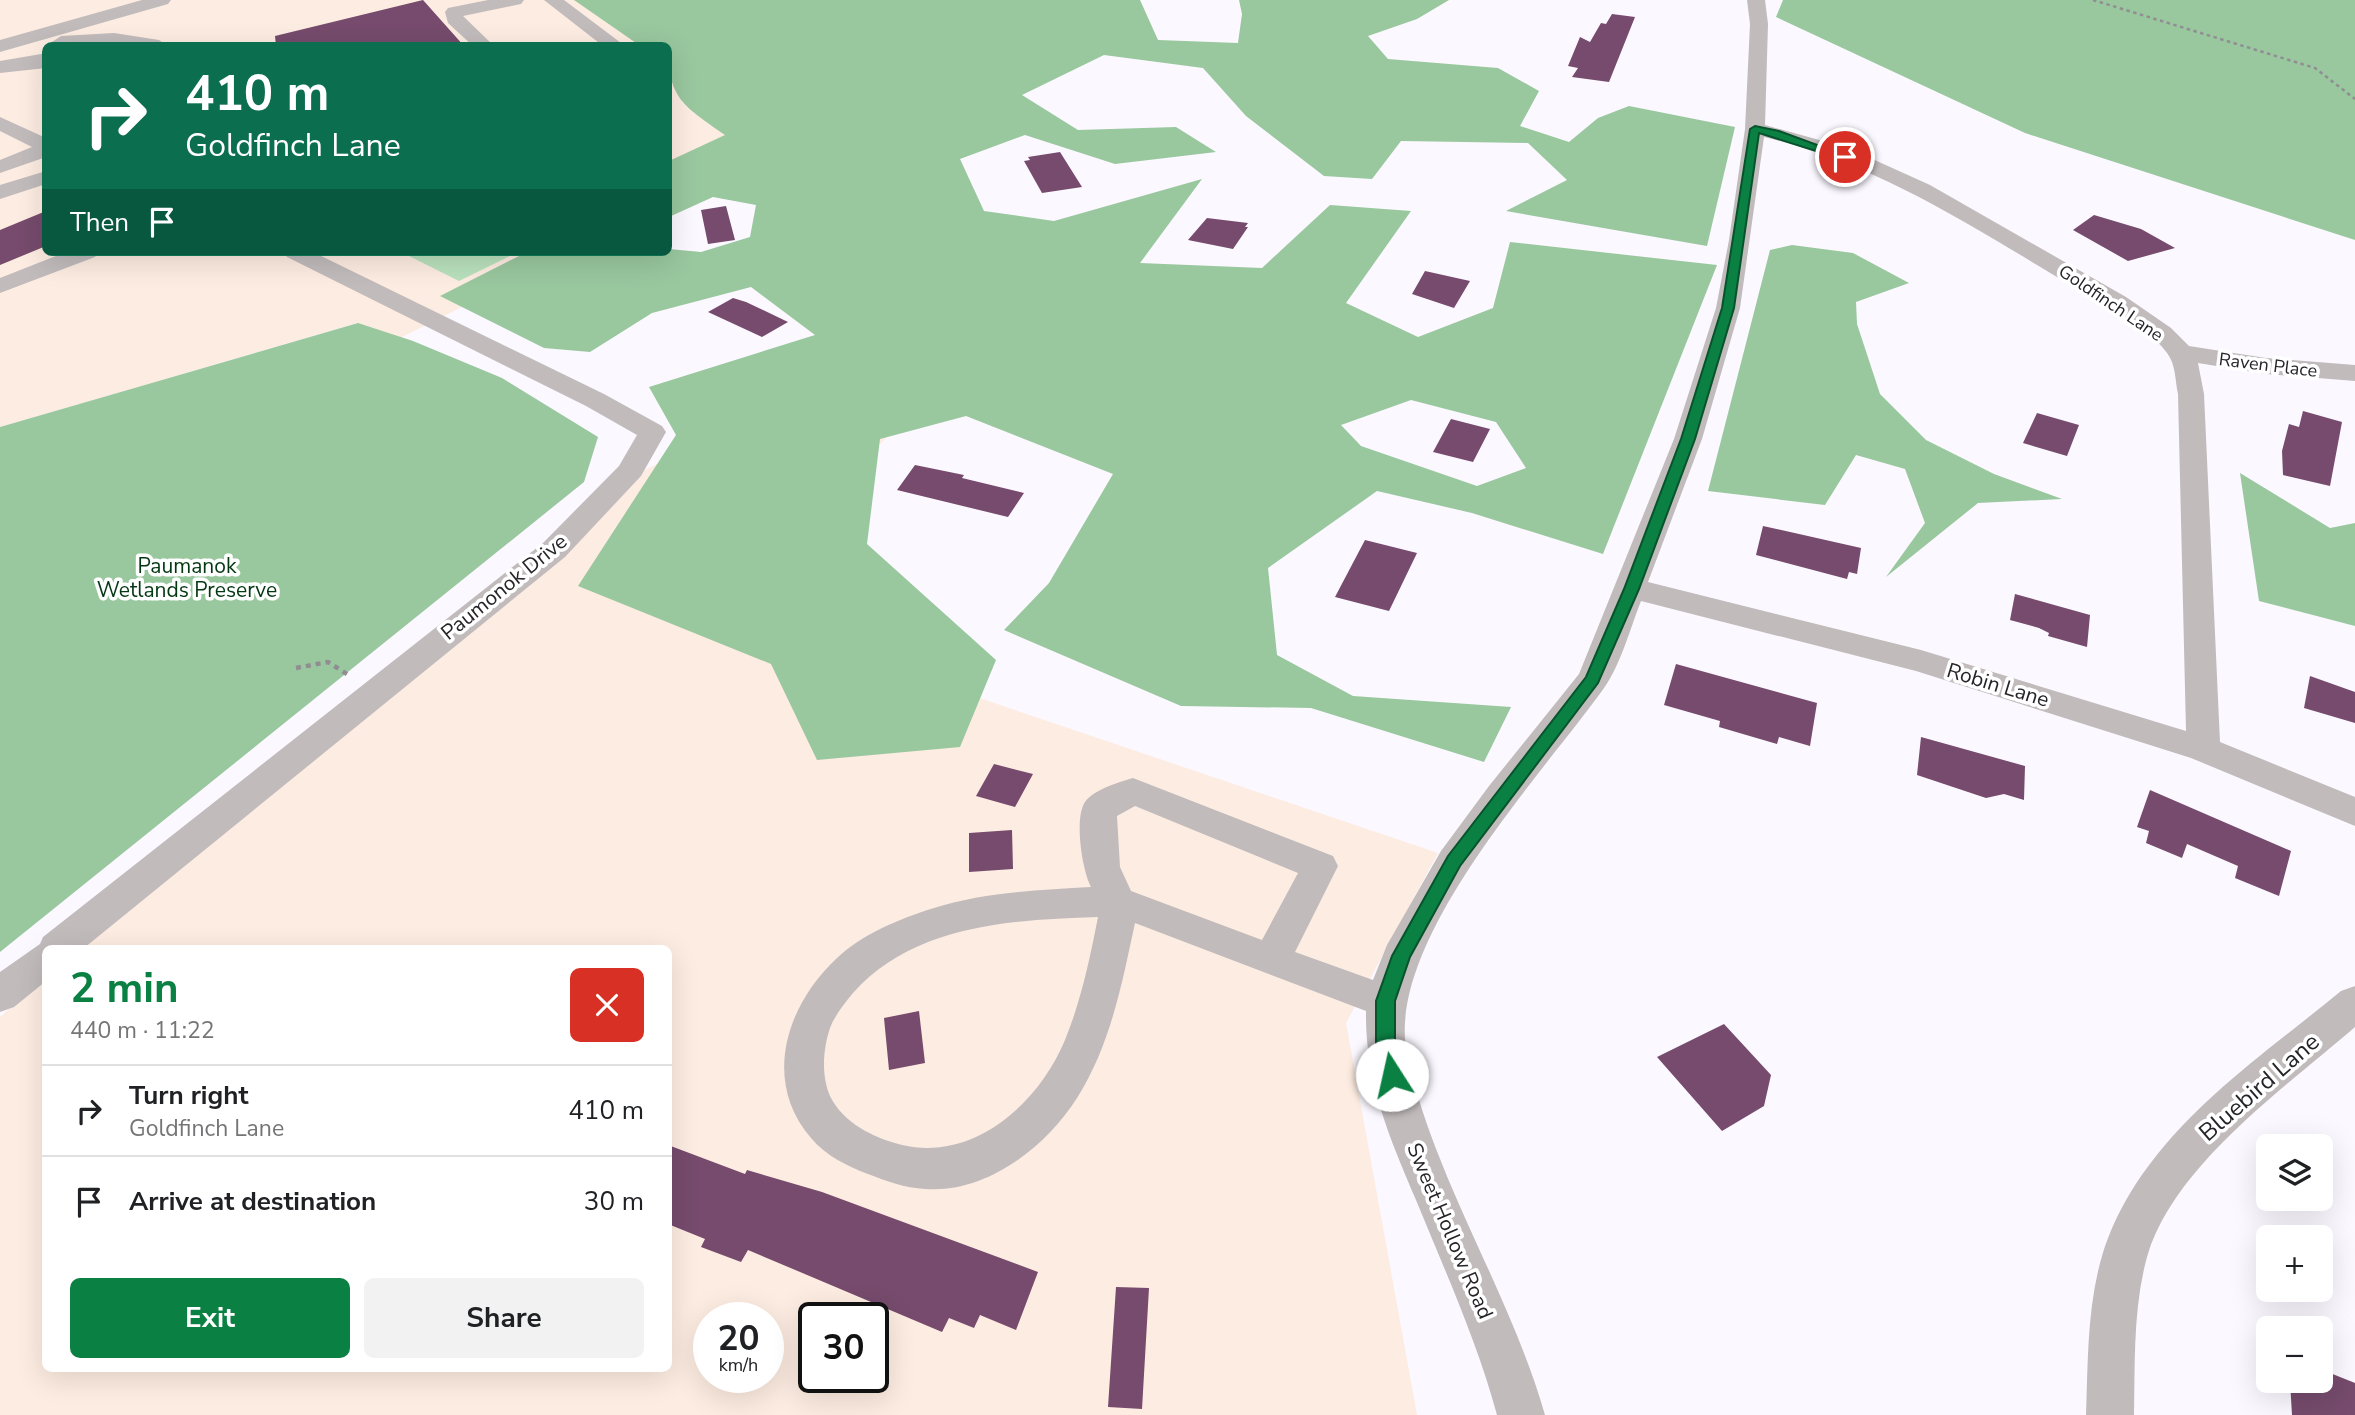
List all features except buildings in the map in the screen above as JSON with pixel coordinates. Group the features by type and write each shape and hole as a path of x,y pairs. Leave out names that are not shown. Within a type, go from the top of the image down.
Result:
{"street":[{"path":"0,48 162,0"},
{"path":"480,42 454,19 454,12 515,0"},
{"path":"553,0 611,42"},
{"name":"Sweet Hollow Road","path":"1521,1415 1507,1365 1405,1122 1386,1051 1386,1001 1401,956 1424,910 1454,861 1501,795 1593,679 1631,589 1688,439 1728,308 1755,129 1759,24 1756,0"},
{"path":"55,42 82,39 145,42"},
{"path":"0,48 42,43"},
{"path":"0,67 42,60"},
{"path":"0,123 42,145"},
{"name":"Goldfinch Lane","path":"1755,129 1775,133 1845,157 1921,189 2102,294 2147,324 2182,354 2190,394 2203,749"},
{"path":"0,167 42,149"},
{"path":"0,192 42,178"},
{"path":"0,286 77,256"},
{"name":"Paumonok Drive","path":"61,945 554,550 631,470 652,432 595,400 303,256"},
{"name":"Raven Place","path":"2182,354 2266,366 2355,373"},
{"name":"Robin Lane","path":"1631,589 1670,596 1921,662 2203,749 2355,811"},
{"path":"1271,960 1320,866 1133,791 1099,809 1102,872 1118,902 1092,1026 1075,1065 1055,1098 1036,1118 990,1155 956,1167 923,1169 888,1163 836,1136 817,1114 805,1089 801,1062 808,1035 818,1008 841,977 874,951 922,928 972,913 1030,905 1118,902 1271,960 1386,1001"},
{"path":"0,995 42,961"},
{"name":"Bluebird Lane","path":"2110,1415 2113,1315 2132,1237 2168,1174 2224,1112 2355,1003"}],"path":[{"path":"2093,0 2315,68 2355,99"},
{"path":"296,668 328,662 374,692"}],"shaded area":[{"path":"0,0 655,0 905,84 672,201 672,42 42,42 42,256 564,256 396,340 357,323 0,427"},
{"path":"854,374 924,399 759,569 775,629 1438,853 1346,1023 1417,1415 0,1415 0,1017 42,980 42,1372 672,1372 672,945 81,945 296,757 640,472"}],"green space":[{"path":"574,0 1140,0 1158,40 1238,43 1242,14 1239,0 1449,0 1417,19 1368,36 1388,59 1498,68 1539,91 1520,126 1569,142 1598,118 1629,106 1735,127 1707,246 1506,211 1567,180 1528,143 1401,141 1372,179 1324,176 1246,116 1203,68 1104,55 1022,95 1078,130 1176,127 1216,152 1115,164 1025,135 960,159 984,211 1054,221 1202,179 1140,263 1262,268 1330,205 1411,211 1346,303 1418,337 1493,308 1510,242 1717,265 1603,554 1472,513 1377,491 1268,568 1277,655 1353,696 1511,707 1484,762 1311,708 1181,706 1004,630 1049,583 1113,474 966,416 880,439 867,544 996,660 960,747 817,760 771,664 578,586 676,435 649,387 815,335 751,287 652,313 590,352 544,348 440,296 519,256 672,256 672,249 701,252 750,237 756,205 713,197 672,216 672,160 725,135 689,108 675,90 672,81 672,42 635,42","holes":["1411,400 1496,422 1526,468 1477,486 1361,446 1341,425"]},
{"path":"1783,0 2355,0 2355,240 2025,133 1776,17"},
{"path":"1792,245 1853,253 1909,283 1856,302 1857,324 1880,394 1926,440 1994,474 2062,499 1978,503 1886,577 1925,523 1905,469 1856,455 1825,505 1708,491 1770,250"},
{"path":"409,256 510,256 459,281"},
{"name":"Paumanok Wetlands Preserve","path":"358,323 413,341 502,378 598,437 584,482 0,952 0,427"},
{"path":"2240,473 2330,528 2355,523 2355,626 2259,601"}],"route":[{"path":"1392,1075 1386,1051 1386,1001 1401,956 1424,910 1454,861 1501,795 1593,679 1631,589 1688,439 1728,308 1755,129 1775,133 1845,157"}]}
